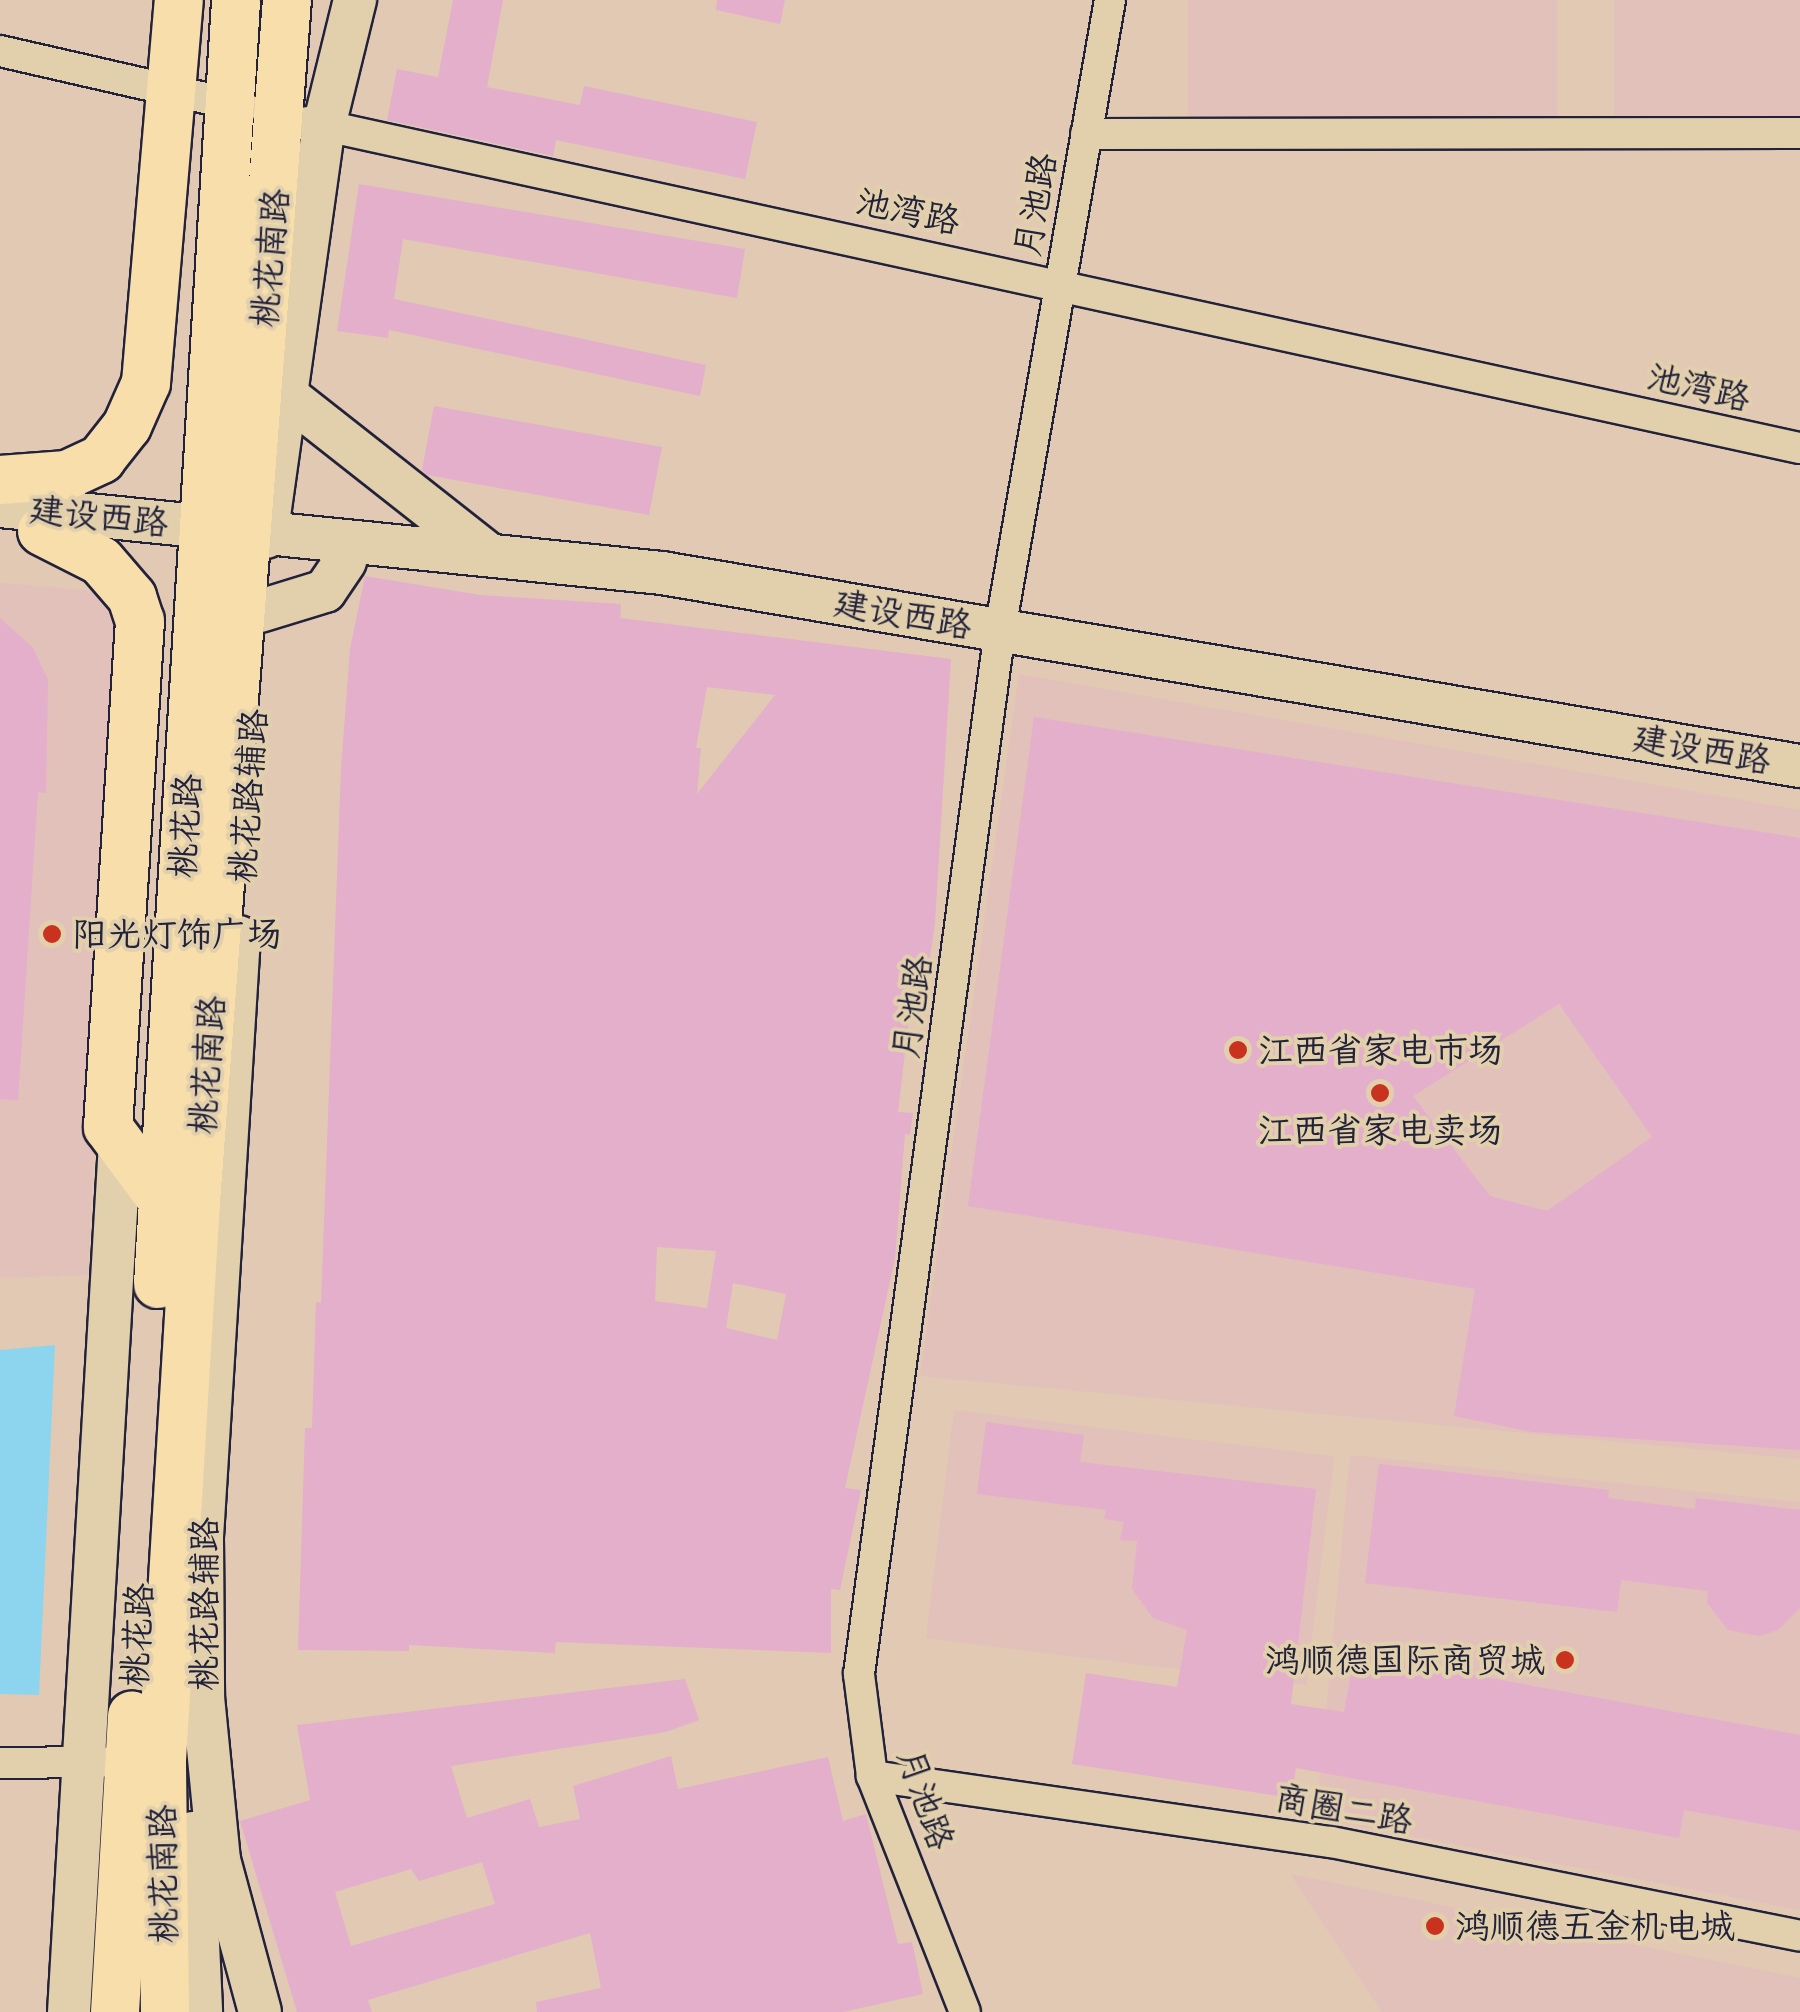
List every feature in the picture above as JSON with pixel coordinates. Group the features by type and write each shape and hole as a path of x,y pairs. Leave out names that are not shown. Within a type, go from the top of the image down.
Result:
{"main road":[{"path":"0,480 67,475 100,459 127,426 146,383 178,0"},
{"path":"236,0 230,104 238,540"},
{"name":"桃花南路","path":"165,2012 162,1760 180,1201 238,540 302,120 287,0"},
{"name":"桃花路辅路","path":"260,2012 219,1860 203,1696 202,1537 260,611 238,540 286,396 302,120 354,0"},
{"path":"286,396 489,555"},
{"name":"建设西路","path":"0,506 238,540 344,562 659,593 1000,640 1800,766"},
{"path":"21,529 102,561 132,597 140,621 108,1127 120,1144 180,1201 193,1828 201,2012"},
{"name":"建设西路","path":"21,529 489,555 662,573 1000,640 1800,786"},
{"path":"260,611 324,591 344,562"},
{"path":"70,2012 107,1762 120,1144"},
{"name":"桃花路","path":"114,2012 107,1762 180,1201"}],"street":[{"name":"月池路","path":"965,2012 872,1776 859,1674 1000,640 1110,0"},
{"name":"池湾路","path":"0,51 1800,448"},
{"path":"1086,134 1800,133"},
{"path":"0,1762 107,1762"},
{"name":"商圈二路","path":"872,1776 1331,1842 1800,1936"}],"shaded area":[{"path":"1188,0 1557,0 1557,129 1188,129"},
{"path":"1614,0 1800,0 1800,124 1614,124"},
{"name":"阳光灯饰广场","path":"0,583 119,593 88,1275 0,1278"},
{"name":"江西省家电卖场","path":"1019,674 1800,810 1800,1459 920,1376"},
{"path":"954,1410 1334,1457 1306,1685 926,1638"},
{"name":"鸿顺德国际商贸城","path":"1350,1455 1800,1502 1800,1910 1316,1818"},
{"name":"鸿顺德五金机电城","path":"1290,1874 1800,1978 1800,2012 1382,2012"}],"water":[{"path":"55,1345 39,1695 0,1694 0,1350"}],"building":[{"path":"453,0 503,0 487,87 580,105 584,86 757,122 745,179 556,140 553,156 387,120 397,69 438,77"},
{"path":"717,0 785,0 780,24 716,10"},
{"path":"359,184 745,249 737,298 403,239 394,299 706,365 700,396 389,330 388,338 337,331"},
{"path":"434,406 662,447 649,515 427,475 422,470"},
{"path":"365,576 480,595 621,604 620,618 951,659 935,923 926,986 913,984 898,1112 913,1113 910,1135 905,1134 895,1258 845,1488 861,1490 840,1590 831,1589 831,1653 556,1642 555,1653 409,1645 409,1651 298,1650 305,1428 312,1428 316,1302 321,1303 341,768 350,649","holes":["707,687 775,695 697,794 701,748 696,748","657,1247 716,1251 707,1308 655,1301","733,1283 786,1294 777,1340 726,1328"]},
{"path":"0,618 33,648 48,680 46,793 38,792 18,1100 0,1099"},
{"name":"江西省家电卖场","path":"1034,717 1800,838 1800,1450 1532,1432 1454,1416 1475,1289 968,1206","holes":["1559,1004 1652,1137 1547,1211 1490,1196 1413,1096"]},
{"path":"986,1422 1084,1435 1080,1462 1316,1489 1291,1704 1344,1712 1355,1653 1800,1735 1800,1831 1684,1810 1679,1838 1296,1768 1291,1798 1072,1764 1086,1673 1177,1687 1187,1630 1153,1618 1132,1589 1137,1541 1120,1540 1124,1522 1104,1519 1106,1510 977,1494"},
{"path":"1379,1464 1609,1490 1608,1498 1695,1509 1696,1498 1800,1510 1800,1608 1778,1630 1759,1636 1728,1630 1707,1603 1708,1591 1621,1580 1617,1612 1365,1583"},
{"path":"685,1679 699,1720 666,1732 451,1766 467,1818 530,1799 539,1827 580,1819 573,1786 671,1756 678,1789 828,1757 843,1821 866,1814 898,1944 912,1942 923,1994 843,2012 537,2012 536,2002 601,1988 590,1933 368,2000 372,2012 297,2012 240,1821 310,1800 297,1725","holes":["482,1862 495,1904 351,1946 335,1892 411,1869 419,1881"]}],"place":[{"name":"阳光灯饰广场","path":"52,934"},
{"name":"江西省家电市场","path":"1238,1050"},
{"name":"江西省家电卖场","path":"1380,1093"},
{"name":"鸿顺德国际商贸城","path":"1565,1660"},
{"name":"鸿顺德五金机电城","path":"1435,1926"}]}
